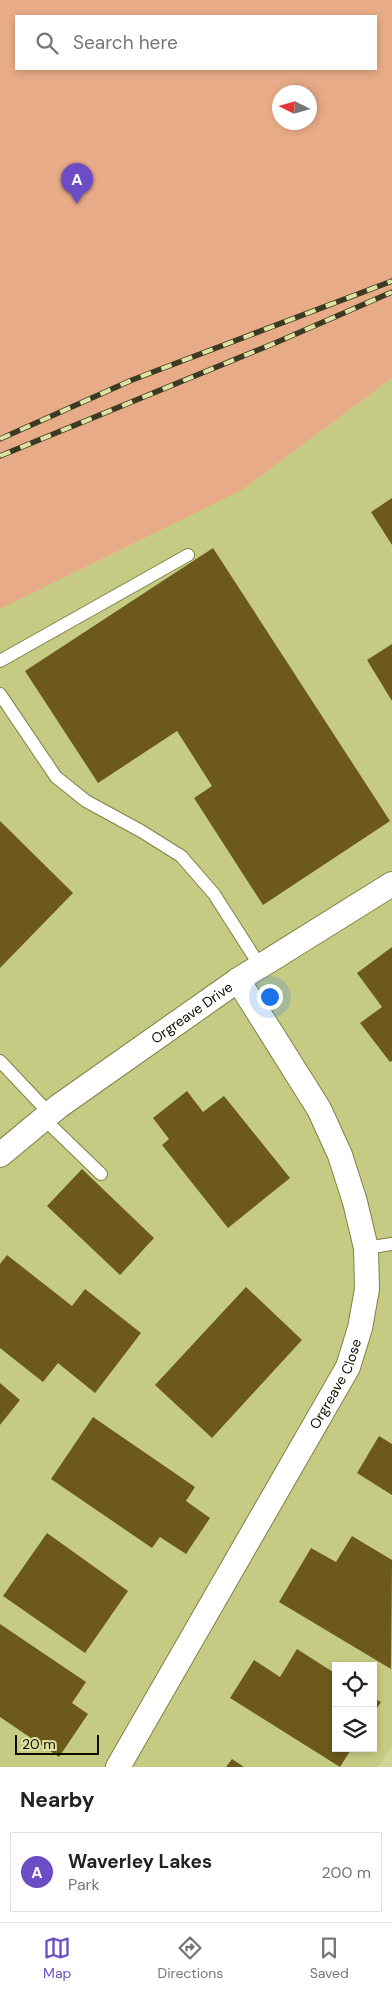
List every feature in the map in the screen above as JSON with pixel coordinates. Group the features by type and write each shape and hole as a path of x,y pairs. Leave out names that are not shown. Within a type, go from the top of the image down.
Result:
{"street":[{"name":"Orgreave Drive","path":"0,1155 46,1116 238,980 392,884"},
{"name":"Orgreave Close","path":"118,1767 348,1367 360,1328 367,1289 366,1248 355,1202 340,1155 319,1109 238,980"}],"lane":[{"path":"0,661 188,555"},
{"path":"0,694 56,777 86,801 141,831 181,856 214,894 260,966"},
{"path":"0,1061 46,1116 101,1174"},
{"path":"366,1248 392,1244"}],"shaded area":[{"path":"0,0 392,0 392,378 242,490 0,609"},
{"path":"392,378 392,1746 378,1767 0,1767 0,609 242,490"}],"building":[{"path":"392,498 392,545 371,512"},
{"path":"213,548 390,821 263,905 194,798 212,786 177,731 98,783 25,671"},
{"path":"392,644 392,701 367,660"},
{"path":"0,821 73,893 0,968"},
{"path":"392,947 392,1061 390,1062 360,1023 382,1007 357,973"},
{"path":"187,1091 203,1112 224,1096 290,1178 228,1228 162,1145 169,1139 153,1118"},
{"path":"82,1169 154,1238 120,1275 47,1206"},
{"path":"7,1255 72,1306 85,1289 141,1333 95,1393 58,1363 43,1382 0,1348 0,1264"},
{"path":"246,1287 302,1340 212,1438 155,1385"},
{"path":"0,1383 20,1400 0,1425"},
{"path":"93,1417 195,1487 186,1501 210,1518 186,1554 160,1537 152,1548 51,1479"},
{"path":"379,1436 392,1444 392,1495 357,1473"},
{"path":"47,1533 128,1591 85,1653 3,1596"},
{"path":"352,1536 392,1560 391,1669 279,1602 311,1548 336,1562"},
{"path":"0,1624 86,1682 72,1703 88,1714 59,1757 0,1717"},
{"path":"297,1649 332,1671 332,1752 349,1752 340,1767 230,1698 254,1660 280,1677"},
{"path":"377,1700 381,1702 377,1708"},
{"path":"232,1759 244,1767 226,1767"}],"railway":[{"path":"0,439 132,380 392,281"},
{"path":"0,456 275,343 392,292"}],"place":[{"name":"Waverley Lakes","path":"77,204"}]}
